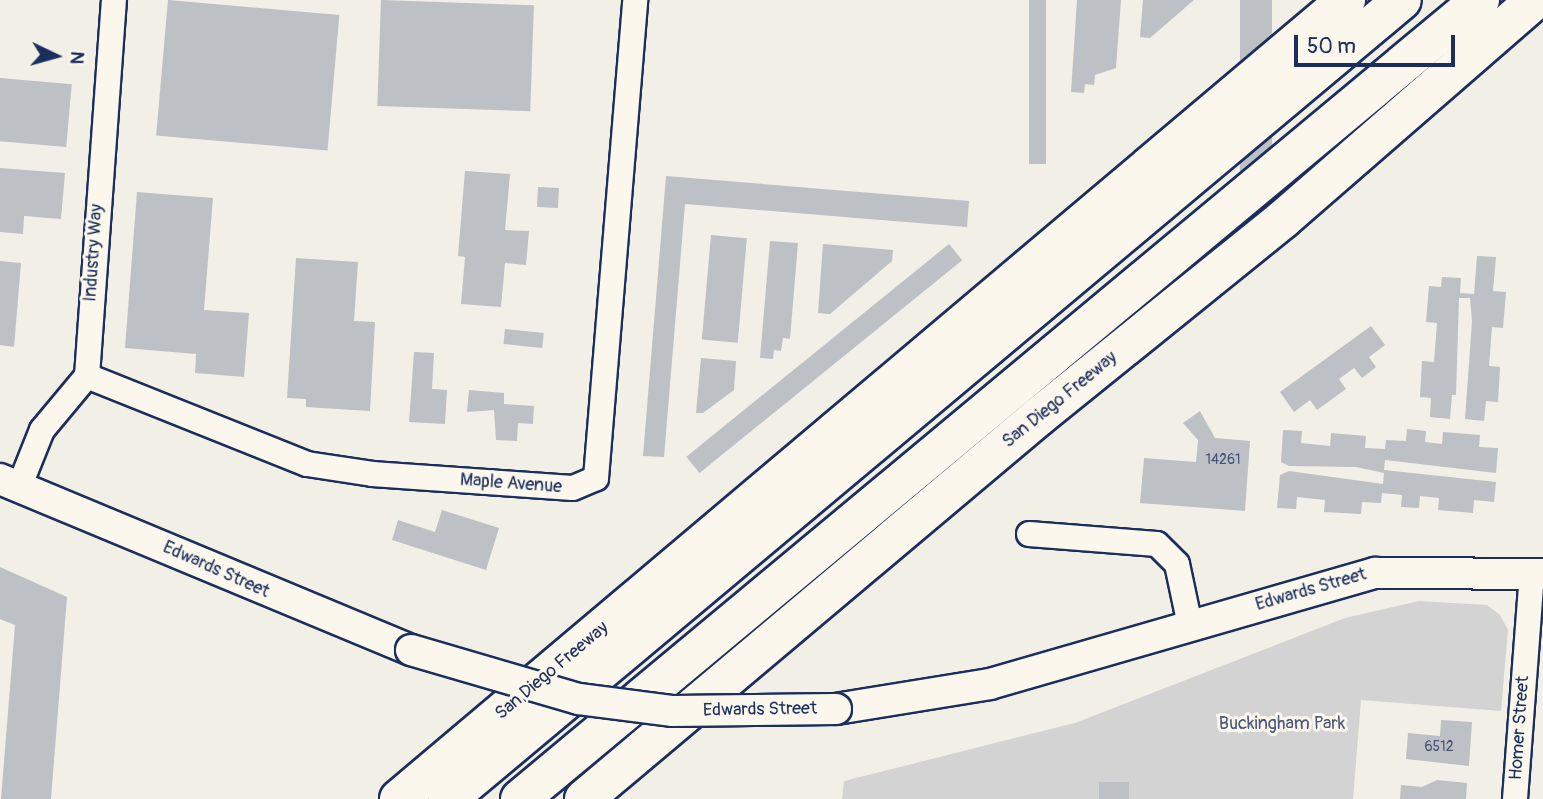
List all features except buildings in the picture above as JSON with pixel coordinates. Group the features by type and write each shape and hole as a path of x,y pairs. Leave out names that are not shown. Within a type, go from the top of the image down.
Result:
{"highway":[{"name":"San Diego Freeway","path":"398,799 1346,0"},
{"path":"448,799 1402,0"},
{"path":"520,799 1480,0"},
{"name":"San Diego Freeway","path":"584,799 1038,417 1282,220 1535,0"}],"street":[{"name":"Industry Way","path":"87,376 114,0"},
{"name":"Maple Avenue","path":"87,376 307,464 372,474 573,488 596,478 635,0"},
{"path":"10,482 43,430 87,376"},
{"name":"Edwards Street","path":"10,482 323,617 411,650 579,699 673,710 836,709 990,684 1375,572 1538,573"},
{"path":"1029,534 1157,544 1177,564 1190,625"},
{"name":"Homer Street","path":"1515,799 1538,573"}],"green space":[{"name":"Buckingham Park","path":"1419,601 1487,605 1500,615 1508,630 1501,711 1361,700 1353,799 842,799 844,781 1075,723 1345,618"}]}
